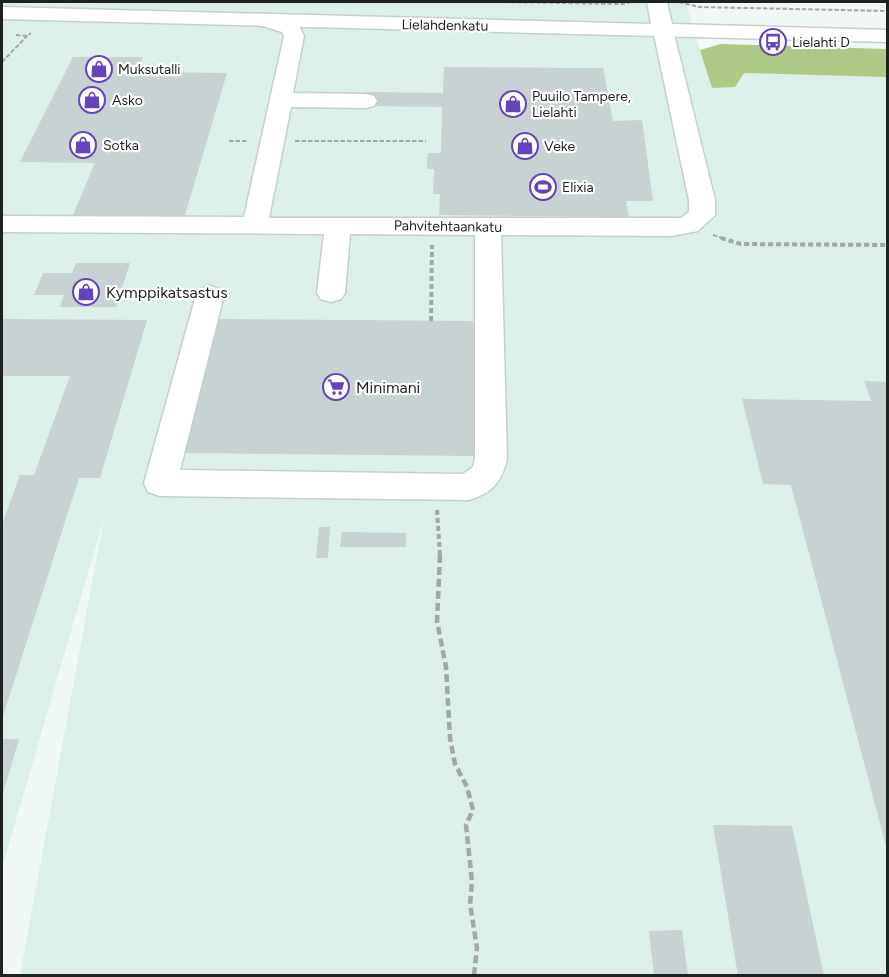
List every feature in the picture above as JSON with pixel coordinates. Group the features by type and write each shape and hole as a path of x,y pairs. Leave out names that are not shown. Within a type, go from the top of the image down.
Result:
{"main road":[{"path":"2,7 7,2"},
{"name":"Lielahdenkatu","path":"65,2 888,20"},
{"path":"7,34 32,8"},
{"name":"Lielahdenkatu","path":"2,13 32,8 263,20 660,15 888,36"},
{"name":"Pahvitehtaankatu","path":"2,224 671,228 688,225 702,215 700,187 660,15"},
{"path":"243,224 271,141 284,90 294,33 281,24 263,20"},
{"path":"284,90 366,102"},
{"path":"331,293 338,225"},
{"path":"210,295 160,483 468,488 487,474 491,459 488,226"}],"path":[{"path":"497,2 623,4 632,2"},
{"path":"678,2 699,7 888,11"},
{"path":"2,62 27,36"},
{"path":"229,141 426,141"},
{"path":"431,321 432,226"},
{"path":"713,235 741,244 888,245"},
{"path":"435,487 440,545 437,621 446,667 450,738 455,764 466,787 473,810 466,825 472,881 470,904 477,948 474,975"}],"shaded area":[{"path":"2,2 685,2 712,88 744,73 887,77 887,975 20,975 104,518 2,868"}],"green space":[{"path":"721,44 887,49 887,77 744,73 735,87 712,88 700,50"}],"building":[{"path":"73,57 143,57 137,72 227,73 185,215 73,215 95,163 20,162"},
{"path":"444,67 603,68 613,121 642,120 653,201 626,201 629,217 439,215 440,194 433,194 434,169 427,169 427,160 428,153 441,153 442,107 365,106 367,92 443,93"},
{"path":"76,263 130,263 116,307 60,307 64,295 34,295 43,273 72,273"},
{"path":"2,319 147,320 100,478 79,478 2,719 2,525 20,475 34,475 70,376 2,376"},
{"name":"Minimani","path":"213,319 474,321 476,456 182,453"},
{"path":"864,381 888,382 887,850 791,485 763,484 742,399 871,401"},
{"path":"319,527 330,527 328,558 316,558"},
{"path":"342,532 406,533 406,547 340,547"},
{"path":"2,739 19,739 2,797"},
{"path":"713,825 792,826 824,976 738,976"},
{"path":"682,930 688,976 654,976 649,931"}],"place":[{"name":"Lielahti D","path":"773,42"},
{"name":"Muksutalli","path":"99,69"},
{"name":"Asko","path":"92,100"},
{"name":"Puuilo Tampere, Lielahti","path":"513,104"},
{"name":"Sotka","path":"83,145"},
{"name":"Veke","path":"525,146"},
{"name":"Elixia","path":"543,187"},
{"name":"Kymppikatsastus","path":"86,292"},
{"name":"Minimani","path":"336,387"}]}
